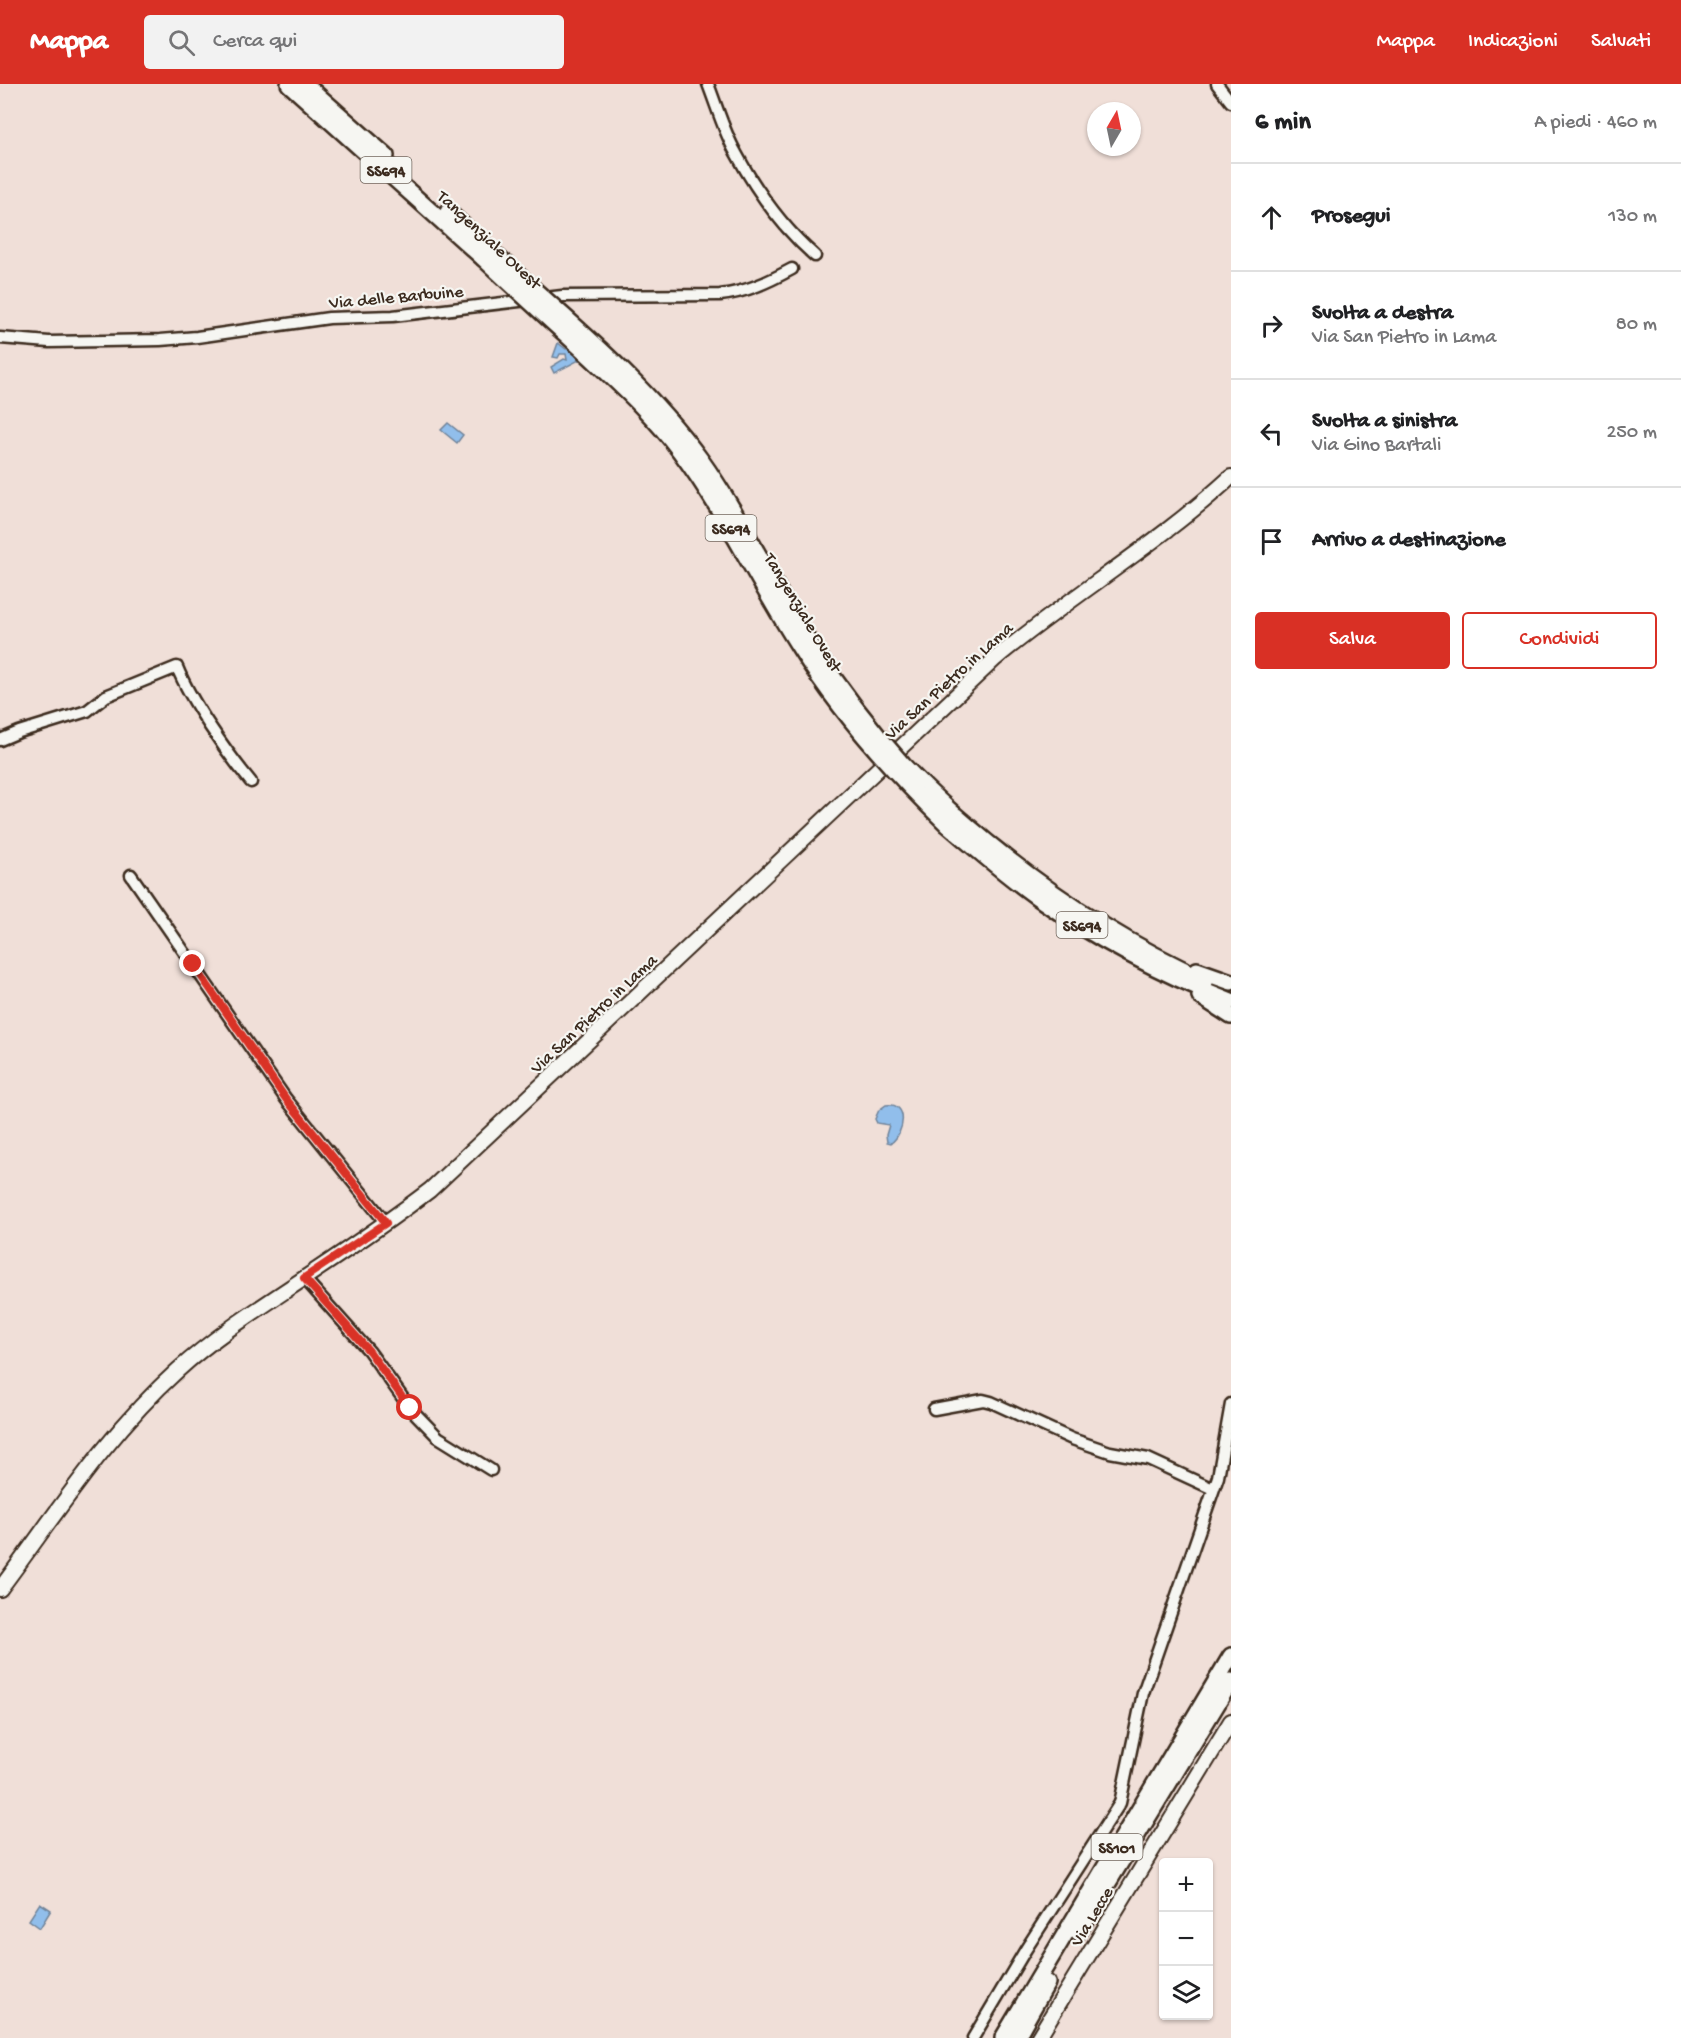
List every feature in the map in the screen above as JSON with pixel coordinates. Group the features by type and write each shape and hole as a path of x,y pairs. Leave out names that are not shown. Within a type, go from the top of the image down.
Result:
{"highway":[{"name":"Tangenziale Ovest","path":"289,84 609,358 641,389 674,426 726,498 803,632 867,724 951,820 1038,897 1128,954 1231,1001"},
{"name":"Tangenziale Ovest","path":"305,84 487,254"},
{"name":"Tangenziale Ovest","path":"951,820 1042,887 1114,933 1162,959 1231,990"},
{"path":"1114,933 1133,939 1191,967 1231,982"},
{"path":"1128,954 1148,969 1198,995 1231,1016"},
{"name":"SS101","path":"1003,2038 1231,1656"},
{"name":"SS101","path":"1016,2038 1060,1961 1231,1681"}],"main road":[{"name":"Via San Pietro in Lama","path":"0,1589 75,1485 119,1429 148,1399 211,1342 386,1223 430,1190 996,658 1205,500 1231,477"},
{"name":"Via Lecce","path":"1038,2038 1231,1721"}],"street":[{"path":"708,84 735,152 765,201 793,236 815,256"},
{"path":"1217,84 1231,102"},
{"name":"Via delle Barbuine","path":"0,338 49,342 197,338 329,318 393,316 562,296 720,295 739,293 760,286 792,269"},
{"path":"0,740 87,711 106,696 177,667 182,679 236,765 251,782"},
{"path":"131,875 286,1099 386,1223"},
{"path":"304,1278 369,1351 410,1408 438,1437 491,1470"},
{"path":"934,1409 983,1400 991,1402 1072,1439 1110,1452 1148,1459 1213,1489"},
{"path":"973,2038 1026,1949 1120,1803 1143,1693 1218,1478 1231,1404"},
{"path":"1218,1478 1231,1467"}],"water":[{"path":"558,343 566,349 578,347 589,355 554,373 551,367 564,359 567,360 566,354 560,354 558,358 553,357"},
{"path":"448,423 463,435 457,443 441,430"},
{"path":"886,1105 894,1105 902,1113 899,1133 891,1143 887,1142 886,1135 889,1125 877,1123 875,1119 879,1110"},
{"path":"40,1903 51,1910 40,1928 29,1920"}],"route":[{"path":"193,964 286,1099 386,1223 304,1278 369,1351 410,1408"}]}
